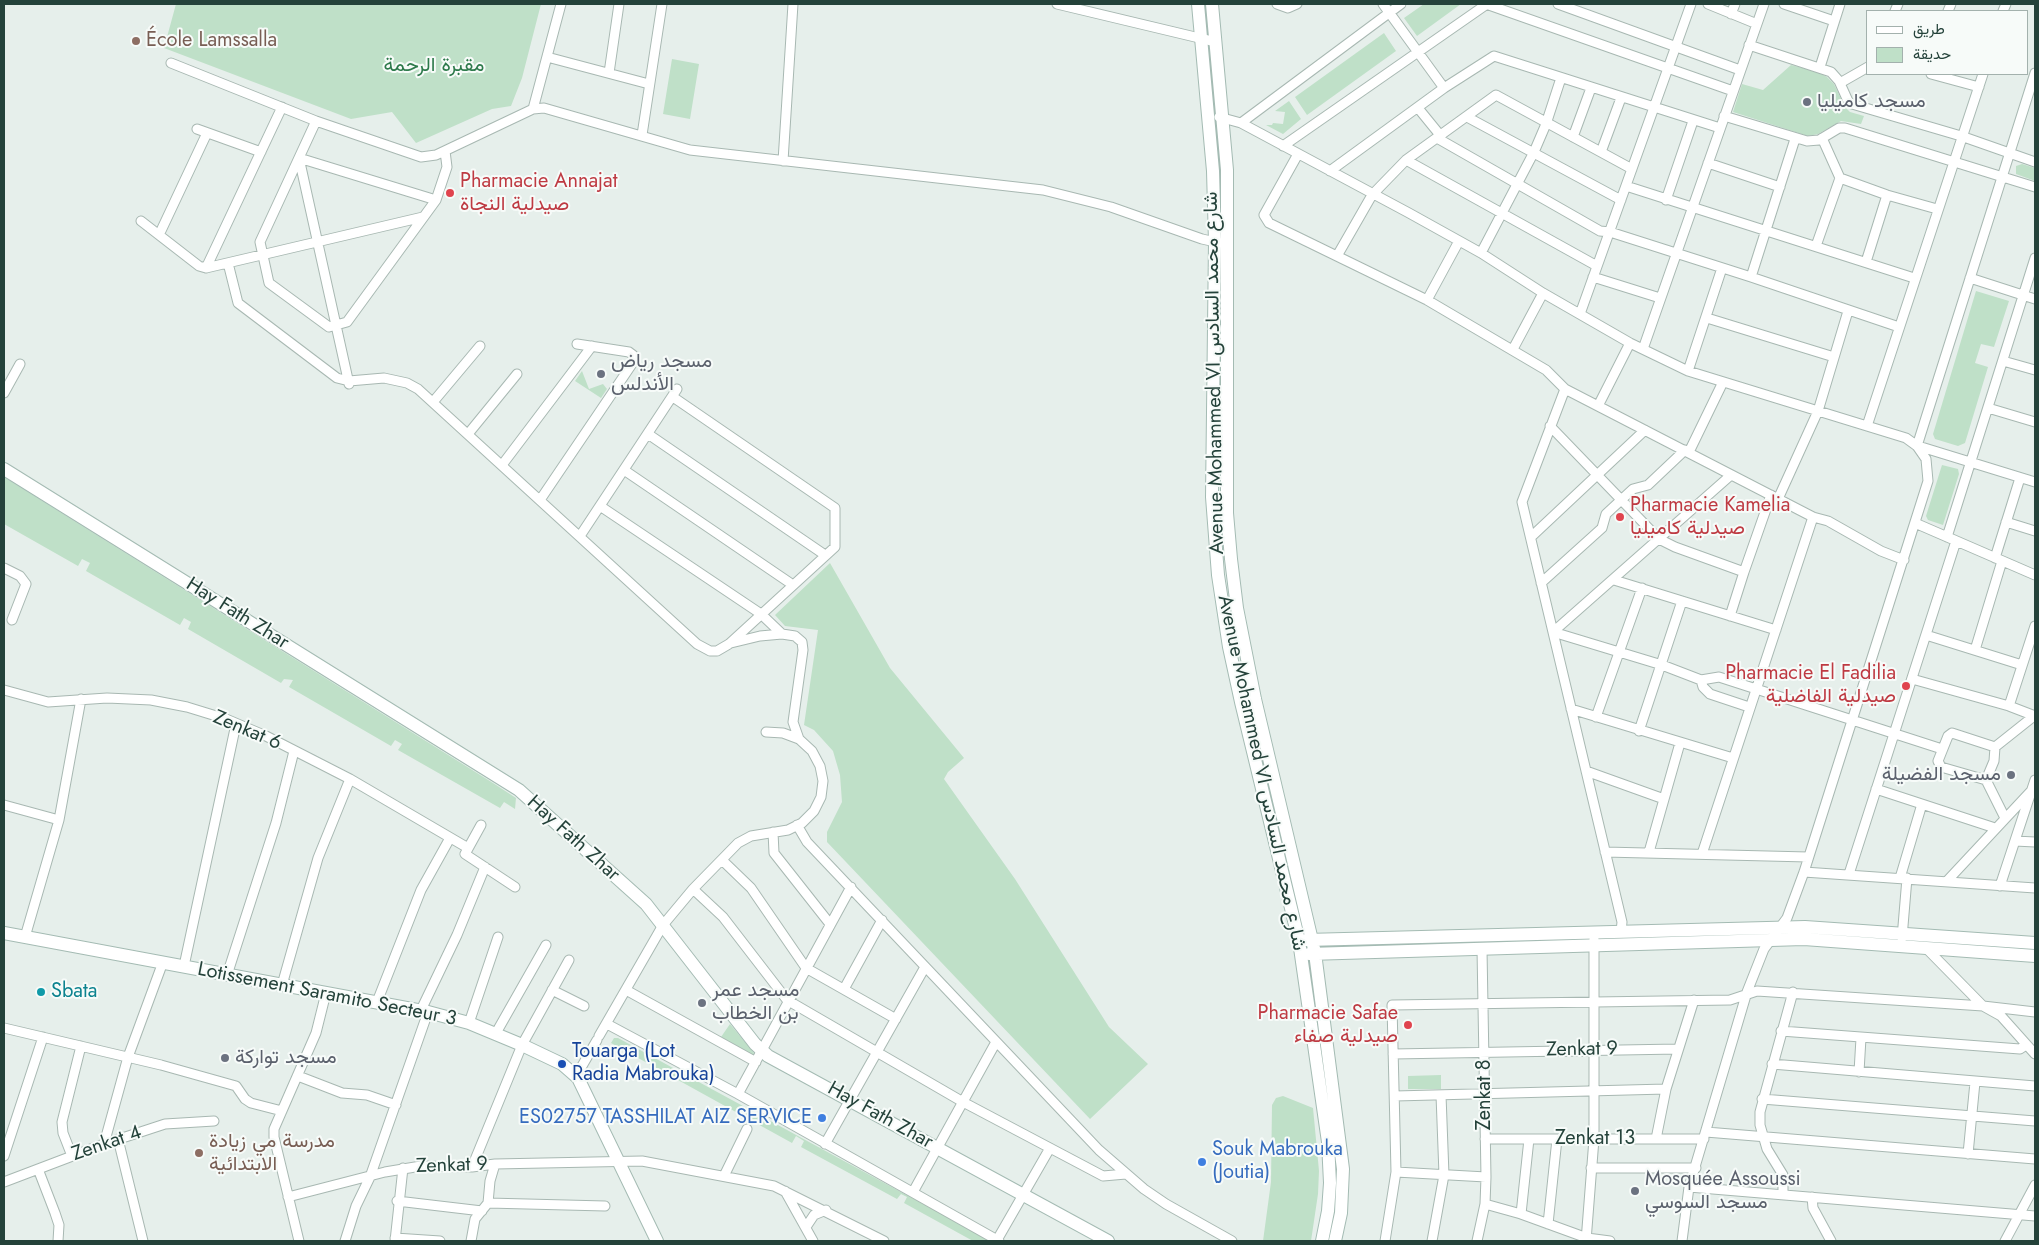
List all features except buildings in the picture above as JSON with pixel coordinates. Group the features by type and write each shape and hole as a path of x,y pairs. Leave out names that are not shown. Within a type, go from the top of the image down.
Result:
{"street":[{"path":"533,109 561,4"},
{"path":"609,73 619,4"},
{"path":"642,136 662,4"},
{"path":"782,161 793,4"},
{"path":"1057,4 1216,42"},
{"name":"Avenue Mohammed VI شارع محمد السادس","path":"1198,4 1209,117 1215,242 1213,513 1222,608 1241,702 1299,941 1328,1142 1330,1192 1322,1241"},
{"name":"Avenue Mohammed VI شارع محمد السادس","path":"1212,4 1224,117 1228,244 1227,513 1237,608 1256,699 1315,953 1343,1169 1341,1213 1335,1241"},
{"path":"1277,4 1288,8 1298,4"},
{"path":"1384,4 1444,88"},
{"path":"1241,123 1401,4"},
{"path":"1283,146 1487,4 1733,91"},
{"path":"1558,4 1740,70"},
{"path":"1580,314 1654,108 1666,68 1691,4"},
{"path":"1708,4 1757,24"},
{"path":"1732,14 1735,4"},
{"path":"1643,349 1764,4"},
{"path":"1784,4 1834,21"},
{"path":"1820,67 1840,4"},
{"path":"1749,45 1831,72 1840,83 1848,101 1852,104 1961,136 2035,162"},
{"path":"1330,171 1444,88 1494,56 1693,121 1720,128"},
{"path":"547,57 650,84"},
{"path":"171,64 316,121 421,157 445,151 533,109 554,109 690,150 1044,190 1112,207 1215,242 1228,244"},
{"path":"1840,83 1866,67"},
{"path":"1917,446 2004,177 2035,73"},
{"path":"1935,75 1979,86"},
{"path":"1867,426 1914,278 1983,75"},
{"path":"1481,253 1534,152 1546,124 1561,78"},
{"path":"1573,137 1591,88"},
{"path":"1337,256 1372,195 1406,160 1496,95 1546,124 1632,169"},
{"path":"1601,152 1621,98"},
{"path":"206,268 282,107"},
{"path":"1418,108 1438,137 1600,231 1610,232 1751,277 1899,327"},
{"path":"1724,116 1807,141 1822,138 1839,128 1845,128 2035,187"},
{"path":"1209,117 1224,117 1241,123 1481,253 1543,293 1630,343 1688,371 1906,438 1917,446 2035,482"},
{"path":"1467,117 1620,200"},
{"path":"316,121 260,242 269,283 329,327 347,322 436,200 447,168 445,151"},
{"path":"1666,200 1693,121"},
{"path":"197,129 261,152"},
{"path":"159,235 207,132"},
{"path":"1751,277 1795,138"},
{"path":"1816,246 1840,178 1822,138"},
{"path":"1298,154 1269,202 1264,218 1269,223 1428,300 1546,370 1565,389 1813,517 1828,521 1881,551 1904,560"},
{"path":"299,158 436,200"},
{"path":"299,158 349,383"},
{"path":"1406,160 1597,266"},
{"path":"1708,163 1780,186"},
{"path":"1840,178 1887,195 1937,209"},
{"path":"1626,186 1914,278"},
{"path":"1866,262 1887,195"},
{"path":"141,221 199,266 206,268 423,217"},
{"path":"1428,300 1459,241"},
{"path":"1947,536 2035,258"},
{"path":"228,263 238,303 337,378 349,383 384,378 397,380 418,389 703,649 717,651 729,644 835,547 835,508 675,393 580,536"},
{"path":"1688,371 1722,268"},
{"path":"1593,276 1660,298"},
{"path":"1970,278 2035,299"},
{"path":"1513,349 1543,293"},
{"path":"1730,616 1744,572 1775,497 1818,411 1848,311"},
{"path":"1707,318 1834,358"},
{"path":"1598,406 1630,343"},
{"path":"540,500 634,361 634,357 629,352 577,344"},
{"path":"433,402 480,346"},
{"path":"502,465 592,346"},
{"path":"2003,361 2035,370"},
{"path":"4,393 20,364"},
{"path":"468,434 517,374"},
{"path":"1541,583 1602,528 1606,514 1632,489 1648,485 1687,451 1723,382"},
{"path":"1565,389 1523,495 1522,502 1622,922 1621,932"},
{"path":"1988,408 2035,422"},
{"path":"1550,426 1659,539 1675,547 1744,572"},
{"path":"1530,537 1645,430"},
{"path":"648,434 825,556"},
{"path":"1682,1241 1689,1187 1747,992 1764,949 1787,918 1804,872 1915,523 1929,473 1926,460 1917,446"},
{"name":"Hay Fath Zhar","path":"4,469 519,790 646,904 758,1056 850,1100 938,1147 1022,1196 1108,1241"},
{"path":"624,470 793,584"},
{"path":"1553,632 1731,475"},
{"path":"1975,650 1999,560 2006,522 2020,478"},
{"path":"600,506 761,614 782,634"},
{"path":"1213,513 1227,513"},
{"path":"1702,854 1813,517"},
{"path":"2006,522 2035,531"},
{"path":"1915,523 2035,575"},
{"path":"1848,874 1956,540"},
{"path":"4,568 24,579 26,587 12,620"},
{"path":"1614,580 1776,630"},
{"path":"1596,717 1642,588"},
{"path":"1639,731 1682,602"},
{"path":"2009,706 2035,628"},
{"path":"1553,632 1662,665 1701,680 1719,677 1942,749"},
{"path":"729,644 760,636 782,634 795,636 803,646 793,722 799,739"},
{"path":"1926,634 2022,666"},
{"path":"1912,679 2009,706 2035,716"},
{"path":"1701,680 1703,687 1710,694 1749,707"},
{"name":"Zenkat 6","path":"4,690 48,702 132,698 168,703 236,724 350,779 468,848"},
{"path":"24,937 59,820 81,699"},
{"path":"1241,702 1256,699"},
{"path":"1571,709 1733,758"},
{"path":"1986,780 1994,761 1995,747 2035,716"},
{"path":"184,966 236,724"},
{"path":"657,1241 575,1073 582,1066 607,1024 663,925 693,889 738,843 750,836 788,830 814,811 821,797 823,782 820,766 812,751 799,739 783,733 766,732"},
{"path":"1995,747 1952,733 1948,736 1938,762 1940,766 1986,780 2005,818"},
{"path":"1649,852 1680,743"},
{"path":"227,975 276,823 294,751"},
{"path":"1257,766 1271,764"},
{"path":"1586,771 1664,799"},
{"path":"282,985 318,858 350,779"},
{"path":"2000,886 2035,780"},
{"path":"1876,789 1995,828"},
{"path":"1947,881 2032,790"},
{"path":"1901,946 1903,878 1922,804"},
{"path":"4,805 59,820"},
{"path":"797,825 807,842 1099,1150 1126,1174 1166,1204 1232,1241"},
{"path":"481,826 465,854 515,887"},
{"path":"773,832 774,853 830,924"},
{"path":"377,1002 421,890 450,838"},
{"path":"2015,841 2035,842"},
{"path":"1605,852 1808,858"},
{"path":"722,860 752,888 806,968 896,1019"},
{"path":"345,1241 356,1206 370,1177 396,1105 424,1011 485,867"},
{"path":"1804,872 2035,888"},
{"path":"738,1094 787,1000 851,887"},
{"path":"693,889 723,917 787,1000 963,1102 1102,1176 1126,1174"},
{"path":"844,989 882,920"},
{"path":"1299,941 1312,939 1805,927 1902,932 2035,943"},
{"name":"Lotissement Saramito Secteur 3","path":"4,933 424,1011 469,1023 496,1033 562,1064 575,1073"},
{"path":"1586,1240 1594,1139 1594,933"},
{"path":"1926,935 1925,948 1983,1006 2001,1016 2035,1054"},
{"path":"469,1023 498,937"},
{"path":"1301,955 1315,953 1804,939 2035,956"},
{"path":"496,1033 546,946"},
{"name":"Zenkat 8","path":"1477,1241 1484,1204 1486,1177 1482,949"},
{"path":"472,1167 522,1045 569,960"},
{"path":"104,1144 128,1057 163,962"},
{"path":"825,1144 925,966"},
{"path":"552,990 584,1006"},
{"path":"626,990 758,1056"},
{"path":"1385,1241 1396,1172 1392,1005 1730,1000 1747,992 1792,992 1983,1006 2035,1012"},
{"path":"1783,1194 1784,1174 1767,1148 1762,1136 1760,1112 1762,1098 1792,992"},
{"path":"300,1241 274,1137 274,1129 316,1033 326,993"},
{"path":"1656,1139 1666,1090 1694,1000"},
{"path":"607,1024 738,1094 998,1241 1050,1148"},
{"path":"4,1028 128,1057 236,1086 245,1100 282,1111"},
{"path":"1781,1031 2020,1049 2026,1045"},
{"path":"4,1156 43,1037"},
{"path":"1859,1072 1861,1038"},
{"path":"913,1192 996,1042"},
{"path":"72,1156 63,1133 62,1122 81,1046"},
{"name":"Zenkat 9","path":"1393,1054 1678,1049"},
{"path":"1772,1064 2035,1086"},
{"path":"298,1076 342,1093 366,1095 396,1105"},
{"path":"1968,1154 1975,1082"},
{"path":"1395,1096 1666,1090"},
{"path":"1432,1241 1444,1175 1441,1095"},
{"path":"1762,1098 2035,1122"},
{"name":"Zenkat 4","path":"4,1182 104,1144 164,1124 214,1121"},
{"path":"724,1176 747,1129"},
{"name":"Zenkat 13","path":"1485,1139 1656,1139 1705,1136 1762,1136 2035,1159"},
{"path":"118,1139 143,1241"},
{"path":"1521,1214 1529,1139"},
{"path":"1548,1224 1557,1139"},
{"name":"Zenkat 9","path":"288,1197 403,1168 421,1166 472,1167 495,1164 651,1162 774,1186 826,1210 884,1241"},
{"path":"471,1241 475,1219 488,1203 490,1181 495,1164"},
{"path":"403,1168 397,1201 395,1240 440,1241"},
{"path":"1591,1168 1696,1168"},
{"path":"38,1169 59,1225 58,1241"},
{"path":"1396,1172 1486,1177"},
{"path":"2005,1241 2035,1185"},
{"path":"1689,1187 2035,1216"},
{"path":"785,1191 813,1241"},
{"path":"1812,1197 1813,1208 1831,1241"},
{"path":"397,1201 482,1211"},
{"path":"488,1203 605,1206"},
{"path":"1484,1204 1521,1214 1586,1240 1610,1241"},
{"path":"806,1227 814,1215 826,1210"}],"green space":[{"name":"مقبرة الرحمة","path":"176,4 541,4 522,78 511,106 492,109 416,143 392,112 351,119 164,48"},
{"path":"1424,4 1461,4 1417,36 1404,18"},
{"path":"1384,33 1396,51 1307,115 1295,97"},
{"path":"672,59 699,64 690,119 663,114"},
{"path":"1791,65 1818,72 1827,77 1834,84 1845,107 1850,112 1864,116 1861,124 1841,121 1818,134 1808,136 1733,112 1742,84 1763,90"},
{"path":"1289,101 1301,119 1283,134 1266,125 1272,125 1273,123 1283,124 1285,112 1275,111"},
{"path":"2022,164 2035,168 2035,181 2016,174 2016,166"},
{"path":"1976,291 2009,301 1994,347 1981,344 1975,363 1988,367 1965,443 1958,446 1935,439 1933,434"},
{"path":"582,371 589,389 603,384 607,389 601,398 575,381"},
{"path":"1942,465 1958,469 1959,474 1943,525 1928,520 1926,516"},
{"path":"4,477 493,783 516,798 515,809 504,802 500,808 398,750 402,744 395,740 391,746 289,687 293,680 284,679 281,683 188,629 191,622 184,618 180,625 86,571 90,563 82,559 78,566 4,524"},
{"path":"830,563 890,668 964,758 948,772 944,779 1015,879 1109,1027 1148,1064 1090,1119 827,842 827,832 842,802 840,775 833,751 814,730 804,725 818,630 785,626 775,615"},
{"path":"730,1024 754,1053 753,1055 721,1037"},
{"path":"614,1038 618,1038 991,1241 973,1241 904,1203 907,1197 901,1194 897,1199 801,1147 804,1141 796,1136 792,1143 611,1043"},
{"path":"1441,1075 1441,1089 1408,1089 1408,1076"},
{"path":"1283,1096 1313,1108 1319,1171 1318,1194 1311,1241 1263,1241 1271,1182 1272,1105 1276,1098"}],"place":[{"name":"École Lamssalla","path":"136,41"},
{"name":"مسجد كاميليا","path":"1807,102"},
{"name":"Pharmacie Annajat صيدلية النجاة","path":"450,193"},
{"name":"مسجد رياض الأندلس","path":"601,374"},
{"name":"Pharmacie Kamelia صيدلية كاميليا","path":"1620,517"},
{"name":"Pharmacie El Fadilia صيدلية الفاضلية","path":"1906,686"},
{"name":"مسجد الفضيلة","path":"2011,775"},
{"name":"Sbata","path":"41,992"},
{"name":"مسجد عمر بن الخطاب","path":"702,1003"},
{"name":"Pharmacie Safae صيدلية صفاء","path":"1408,1025"},
{"name":"مسجد تواركة","path":"225,1058"},
{"name":"Touarga (Lot Radia Mabrouka)","path":"562,1064"},
{"name":"ES02757 TASSHILAT AIZ SERVICE","path":"822,1118"},
{"name":"مدرسة مي زيادة الابتدائية","path":"199,1153"},
{"name":"Souk Mabrouka (Joutia)","path":"1202,1162"},
{"name":"Mosquée Assoussi مسجد السوسي","path":"1635,1191"}]}
